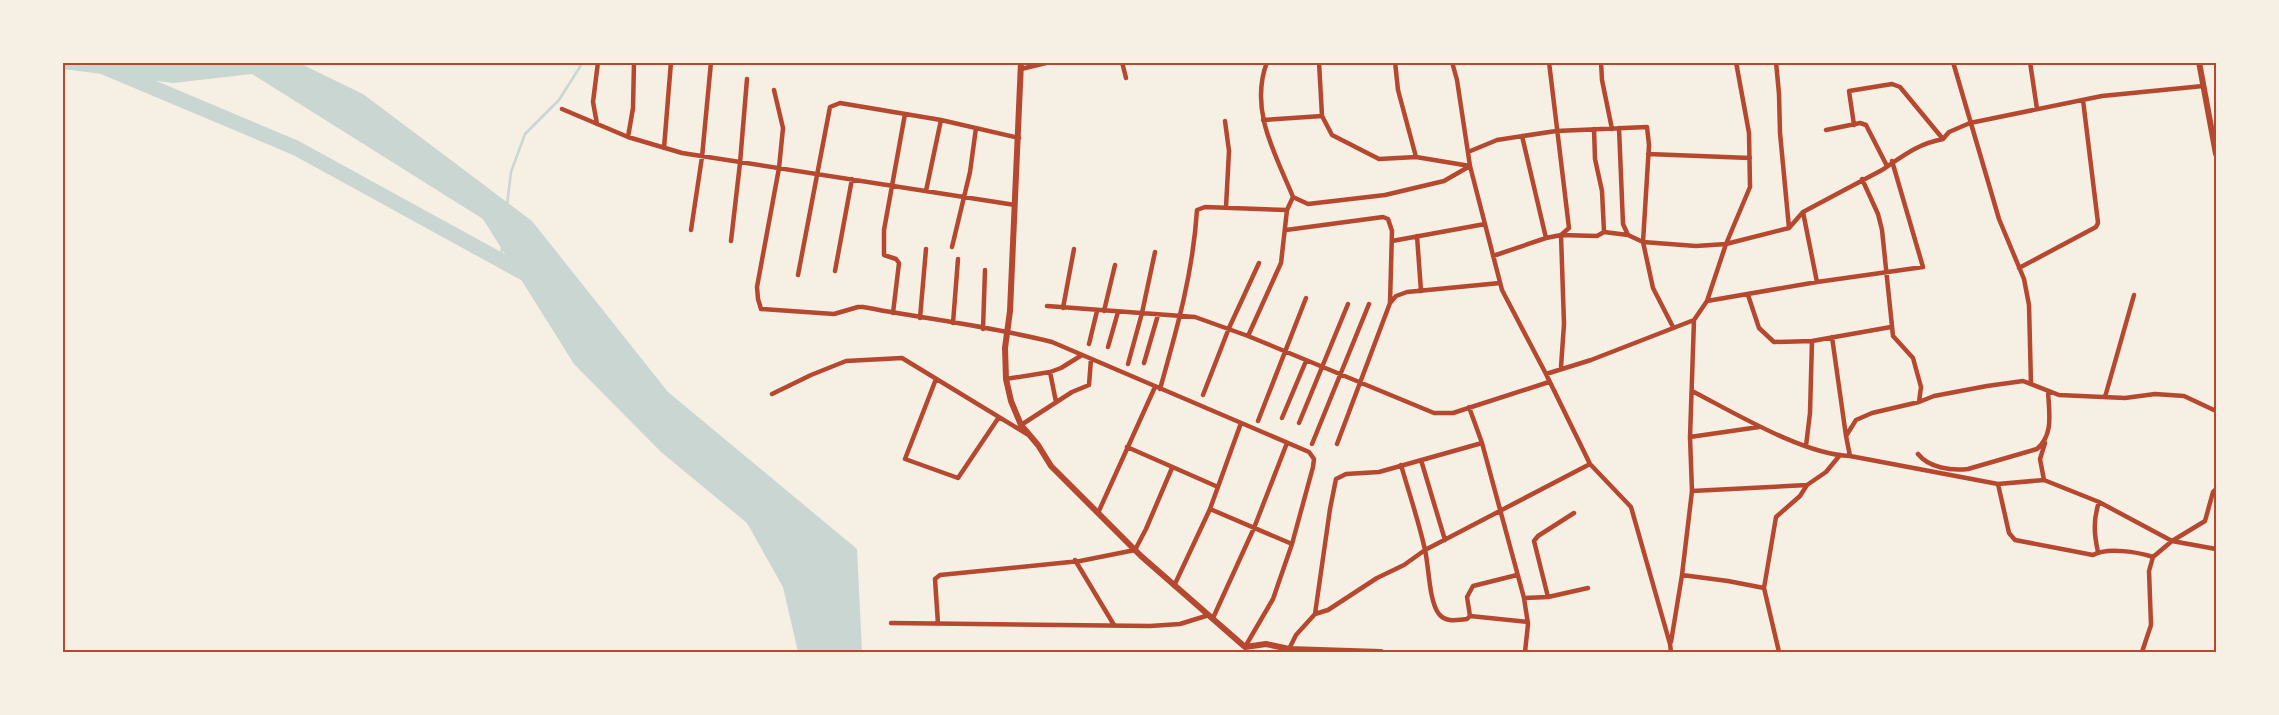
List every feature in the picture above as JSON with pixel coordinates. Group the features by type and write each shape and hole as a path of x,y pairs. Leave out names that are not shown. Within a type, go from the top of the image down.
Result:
{"main road":[{"path":"2201,63 2203,86 2216,154"},
{"path":"1021,66 1019,138 1005,348 1006,379 1011,401 1021,425 1038,444 1050,466 1135,550 1245,647 1266,644 1290,651 1381,652"}],"street":[{"path":"597,124 594,102 598,62"},
{"path":"628,137 633,108 634,62"},
{"path":"664,148 671,62"},
{"path":"691,230 702,156 711,62"},
{"path":"1021,66 1050,62"},
{"path":"1122,62 1126,78"},
{"path":"1268,62 1261,80 1263,120 1293,198 1308,204 1385,195 1444,181 1470,166"},
{"path":"1319,62 1322,116 1332,135 1379,159 1416,157 1470,166"},
{"path":"1395,62 1398,90 1416,157"},
{"path":"1452,62 1457,80 1470,166 1500,283 1590,464 1631,507 1671,652"},
{"path":"1549,62 1569,228 1561,235"},
{"path":"1602,62 1602,80 1612,129"},
{"path":"1670,644 1682,575 1692,491 1690,437 1694,320 1707,301 1726,244 1750,187 1749,133 1736,62"},
{"path":"1776,62 1780,94 1780,133 1789,228"},
{"path":"1953,62 1999,219 2024,279 2029,305 2031,384"},
{"path":"2030,62 2037,109"},
{"path":"731,241 747,79"},
{"path":"1854,125 1849,91 1892,84 1900,87 1943,139"},
{"path":"1493,256 1546,238 1561,235 1597,236 1604,232 1628,235 1643,242 1696,246 1726,244 1789,228 1803,212 1888,166 1892,161 1925,142 1943,139 1949,132 1970,123 2102,96 2203,86"},
{"path":"774,90 783,128 779,168 757,287 761,309 834,314 858,307 983,329 1007,331 1052,342 1309,452 1314,461 1292,544 1273,599 1245,647"},
{"path":"2019,268 2096,228 2098,223 2083,100"},
{"path":"798,275 830,106 832,104 840,103 942,120 1019,138"},
{"path":"562,109 628,137 664,148 702,156 1015,204"},
{"path":"893,313 899,263 896,259 884,255 884,230 905,114"},
{"path":"1263,120 1322,116"},
{"path":"926,191 942,120"},
{"path":"1225,121 1229,151 1226,208"},
{"path":"1826,130 1863,124 1869,129 1888,166"},
{"path":"1468,152 1485,147 1497,140 1556,131 1647,127 1648,154 1643,242 1653,288 1673,327"},
{"path":"952,246 970,172 976,128"},
{"path":"1619,128 1623,224 1628,235"},
{"path":"1594,129 1595,159 1601,180 1604,232"},
{"path":"1522,136 1546,238"},
{"path":"1648,154 1750,158"},
{"path":"1707,301 1817,282 1923,267 1892,161"},
{"path":"835,271 852,179"},
{"path":"1862,179 1880,223 1887,273 1892,336 1913,358 1921,387 1919,402"},
{"path":"1248,336 1281,262 1287,210 1293,198"},
{"path":"1098,513 1128,447 1158,388 1181,315 1193,264 1197,210 1201,207 1287,210"},
{"path":"1803,212 1817,282"},
{"path":"1286,230 1384,217 1391,224 1390,303 1337,444"},
{"path":"1392,241 1485,224"},
{"path":"1561,235 1564,324 1561,367"},
{"path":"1417,236 1420,291"},
{"path":"920,318 926,249"},
{"path":"1063,308 1074,249"},
{"path":"1128,364 1142,313 1155,252"},
{"path":"953,323 958,259"},
{"path":"1203,395 1229,328 1259,263"},
{"path":"1104,311 1114,265"},
{"path":"983,329 985,270"},
{"path":"1390,303 1401,294 1500,283"},
{"path":"1748,295 1760,328 1774,342 1812,341 1891,327"},
{"path":"2105,397 2134,295"},
{"path":"1258,421 1306,298"},
{"path":"1299,423 1348,304"},
{"path":"1312,444 1369,304"},
{"path":"1047,306 1195,317 1229,328 1434,413 1453,413 1549,382"},
{"path":"1089,344 1097,310"},
{"path":"1108,347 1118,312"},
{"path":"1144,363 1158,315"},
{"path":"1546,374 1561,367 1591,360 1694,320"},
{"path":"1832,337 1850,456"},
{"path":"1806,446 1810,413 1812,341"},
{"path":"1006,379 1050,372 1061,368 1082,355"},
{"path":"772,394 834,365 858,359 902,358 1028,434"},
{"path":"1021,425 1056,402 1089,385 1091,359"},
{"path":"1282,418 1306,361"},
{"path":"1050,372 1056,402"},
{"path":"936,378 904,459 958,478 999,417"},
{"path":"1846,436 1856,420 1872,413 1919,402 1934,396 1987,386 2023,382 2059,395 2125,398 2155,394 2184,396 2216,411"},
{"path":"1692,391 1760,427 1806,446 1840,456 1850,456 1998,484 2044,480 2099,502 2172,541 2216,549"},
{"path":"2044,480 2040,459 2050,430 2048,391"},
{"path":"1469,407 1482,443 1524,598 1528,622 1525,652"},
{"path":"1174,586 1210,509 1240,423"},
{"path":"1690,437 1760,427"},
{"path":"1918,454 1931,464 1957,471 2008,459 2037,449 2045,442"},
{"path":"891,623 1166,626 1211,616 1254,528 1287,443"},
{"path":"1315,614 1335,481 1343,474 1379,472 1482,443"},
{"path":"1128,447 1218,488"},
{"path":"1779,652 1764,588 1776,517 1800,496 1807,485 1826,472 1840,456"},
{"path":"1422,460 1444,540"},
{"path":"1290,651 1296,635 1315,614 1328,610 1377,578 1404,565 1425,550 1590,464"},
{"path":"1402,465 1425,550 1434,604 1439,614 1444,619 1452,620 1467,619 1470,616 1528,622"},
{"path":"938,624 935,579 938,575 1075,560 1135,550 1172,468"},
{"path":"1998,484 2009,533 2015,540 2093,555 2098,552 2131,552 2153,557"},
{"path":"1692,491 1807,485"},
{"path":"2142,652 2151,625 2149,571 2153,557 2172,541 2204,521 2213,492 2216,489"},
{"path":"2098,552 2094,532 2094,516 2099,502"},
{"path":"1210,509 1292,544"},
{"path":"1548,597 1534,542 1538,536 1574,513"},
{"path":"1075,560 1114,625"},
{"path":"1470,616 1467,597 1473,586 1517,575"},
{"path":"1682,575 1764,588"},
{"path":"1524,598 1548,597 1588,588"}],"shaded area":[{"path":"63,62 299,63 363,94 532,221 668,392 857,549 862,652 798,652 783,587 747,523 661,452 574,364 483,219 252,74 173,83 63,69"}],"waterway":[{"path":"92,62 296,148 531,277"},
{"path":"507,205 511,172 525,134 559,100 583,62"},
{"path":"501,260 502,247"}]}
